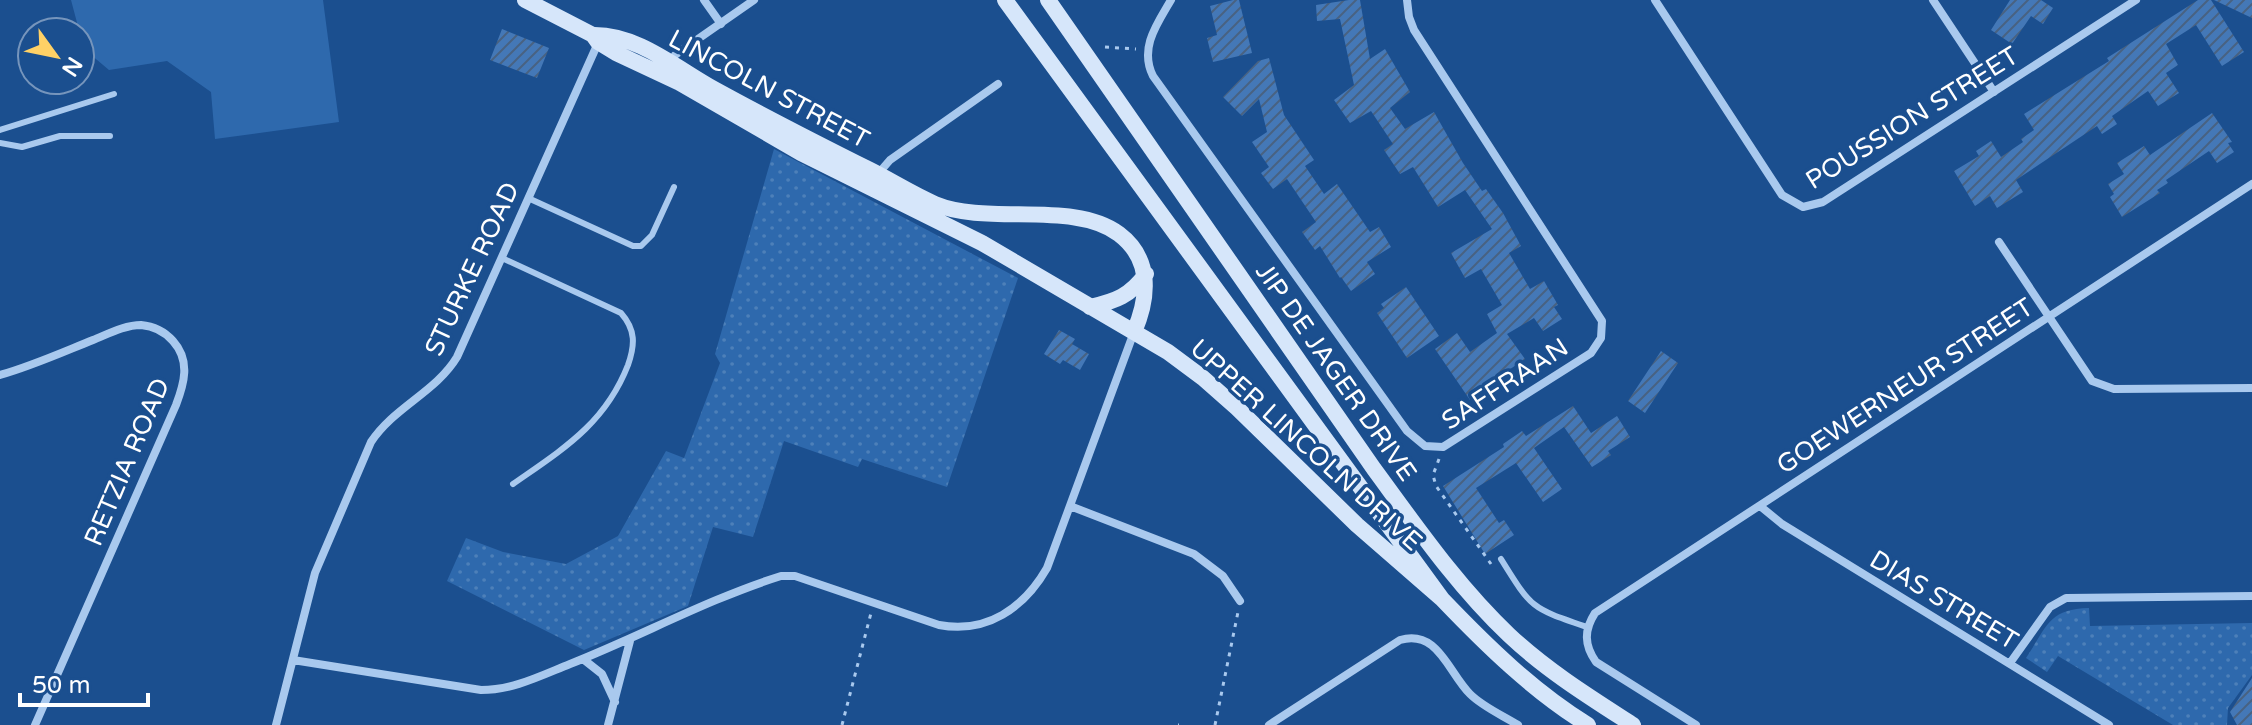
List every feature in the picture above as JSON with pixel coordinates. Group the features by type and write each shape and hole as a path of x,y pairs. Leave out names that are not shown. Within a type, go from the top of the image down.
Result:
{"main road":[{"name":"LINCOLN STREET","path":"525,0 598,38 624,38 667,70 874,181"},
{"name":"JIP DE JAGER DRIVE","path":"1005,0 1442,599 1528,682 1588,725"},
{"name":"JIP DE JAGER DRIVE","path":"1048,0 1374,469 1435,551 1510,636 1543,663 1633,725"},
{"name":"UPPER LINCOLN DRIVE","path":"874,181 1134,332 1203,378 1357,525 1442,599"},
{"path":"874,181 956,210 1069,218 1100,224 1120,235 1134,249 1146,274 1140,318 1134,332"},
{"path":"1090,307 1124,298 1146,274"}],"street":[{"path":"704,0 721,24"},
{"path":"667,70 675,55 754,0"},
{"path":"1147,50 1171,0"},
{"name":"SAFFRAAN","path":"1147,50 1153,76 1407,431 1425,446 1443,447 1591,353 1601,338 1602,321 1414,30 1407,0"},
{"name":"POUSSION STREET","path":"1655,0 1782,195 1803,207 1823,202 2136,0"},
{"path":"1933,0 1994,92"},
{"name":"STURKE ROAD","path":"276,725 315,573 371,442 390,418 453,364 598,38"},
{"path":"874,181 890,160 998,84"},
{"name":"GOEWERNEUR STREET","path":"1587,628 1595,613 1607,603 2252,184"},
{"path":"1999,242 2092,381 2114,389 2252,388"},
{"name":"RETZIA ROAD","path":"0,375 118,330 140,325 161,331 170,338 182,354 185,374 176,405 35,725"},
{"path":"293,660 496,690 514,687 630,641 698,607 781,576 795,576 949,627 971,627 998,618 1021,602 1039,581 1052,556 1134,332"},
{"path":"1070,506 1194,554 1223,576 1240,601"},
{"name":"DIAS STREET","path":"1760,506 1782,524 2109,725"},
{"path":"2010,663 2050,607 2066,598 2252,596"},
{"path":"1587,628 1587,647 1596,662 1696,725"},
{"path":"1269,725 1400,640 1421,638 1439,652 1471,695 1518,725"},
{"path":"608,725 630,641"},
{"path":"583,659 602,674 615,702"}],"lane":[{"path":"0,130 114,94"},
{"path":"0,143 22,147 60,136 110,136"},
{"path":"528,198 633,246 641,246 652,235 674,187"},
{"path":"502,258 621,313 631,326 634,342 624,374 601,414 573,441 513,484"},
{"path":"1501,559 1525,598 1537,609 1587,628"}],"path":[{"path":"1105,47 1147,50"},
{"path":"1443,447 1433,475 1436,486 1487,561 1509,572"},
{"path":"1215,725 1240,601"},
{"path":"842,725 874,602"}],"shaded area":[{"path":"71,0 323,0 339,122 215,139 211,92 167,61 109,70 96,59 96,16 75,16"},
{"path":"774,149 1018,278 947,487 862,459 858,467 784,441 753,537 713,527 688,606 584,650 447,581 466,538 503,552 566,564 618,536 666,451 684,458 720,363 715,354"},
{"path":"2089,608 2090,626 2252,623 2252,675 2228,708 2227,725 2173,725 2058,656 2047,672 2026,658 2044,629 2057,616 2075,609"}],"building":[{"path":"1239,0 1252,53 1213,62 1207,38 1217,35 1210,6"},
{"path":"1360,0 1370,59 1385,49 1410,92 1390,108 1405,129 1434,112 1463,163 1482,191 1486,189 1503,213 1521,246 1509,253 1530,289 1544,281 1558,305 1554,307 1562,319 1543,331 1534,318 1507,334 1525,359 1470,400 1435,349 1457,333 1470,352 1497,333 1487,314 1502,305 1481,269 1465,278 1451,253 1492,229 1465,190 1438,207 1413,167 1400,174 1384,150 1393,144 1371,111 1350,123 1334,100 1354,85 1340,19 1317,21 1316,5"},
{"path":"2010,0 2041,0 2053,8 2043,24 2031,16 2012,44 1991,30"},
{"path":"2198,0 2211,0 2244,52 2222,66 2196,25 2166,44 2178,65 2166,73 2179,93 2158,106 2148,91 2112,116 2117,124 2102,134 2097,126 2016,180 2023,192 1997,208 1990,196 1975,206 1954,171 1979,156 1976,151 1991,141 2001,157 2023,142 2021,139 2034,130 2024,114"},
{"path":"2214,0 2252,0 2252,18"},
{"path":"502,29 549,48 537,78 490,60"},
{"path":"1269,58 1284,115 1314,160 1305,166 1324,194 1337,184 1370,232 1379,227 1391,247 1367,262 1375,274 1351,291 1320,246 1315,250 1302,232 1316,222 1287,179 1273,189 1261,173 1269,167 1252,142 1267,132 1259,99 1242,116 1223,97 1258,61"},
{"path":"2212,113 2232,142 2228,143 2234,152 2217,163 2209,151 2166,180 2168,183 2157,190 2160,193 2122,217 2110,197 2114,194 2108,184 2124,174 2117,163 2144,146 2150,155"},
{"path":"1406,287 1439,336 1407,358 1377,313 1384,308 1381,304"},
{"path":"1059,330 1075,339 1072,344 1089,354 1080,370 1063,360 1060,364 1044,354"},
{"path":"1661,351 1678,363 1645,413 1628,401"},
{"path":"1573,406 1591,433 1617,416 1630,437 1608,451 1611,455 1592,467 1564,427 1534,448 1562,489 1543,502 1516,463 1476,488 1499,523 1504,520 1514,535 1485,554 1443,486 1504,447 1503,444 1522,431 1526,436"},
{"path":"2252,678 2252,725 2237,725 2230,712"}]}
